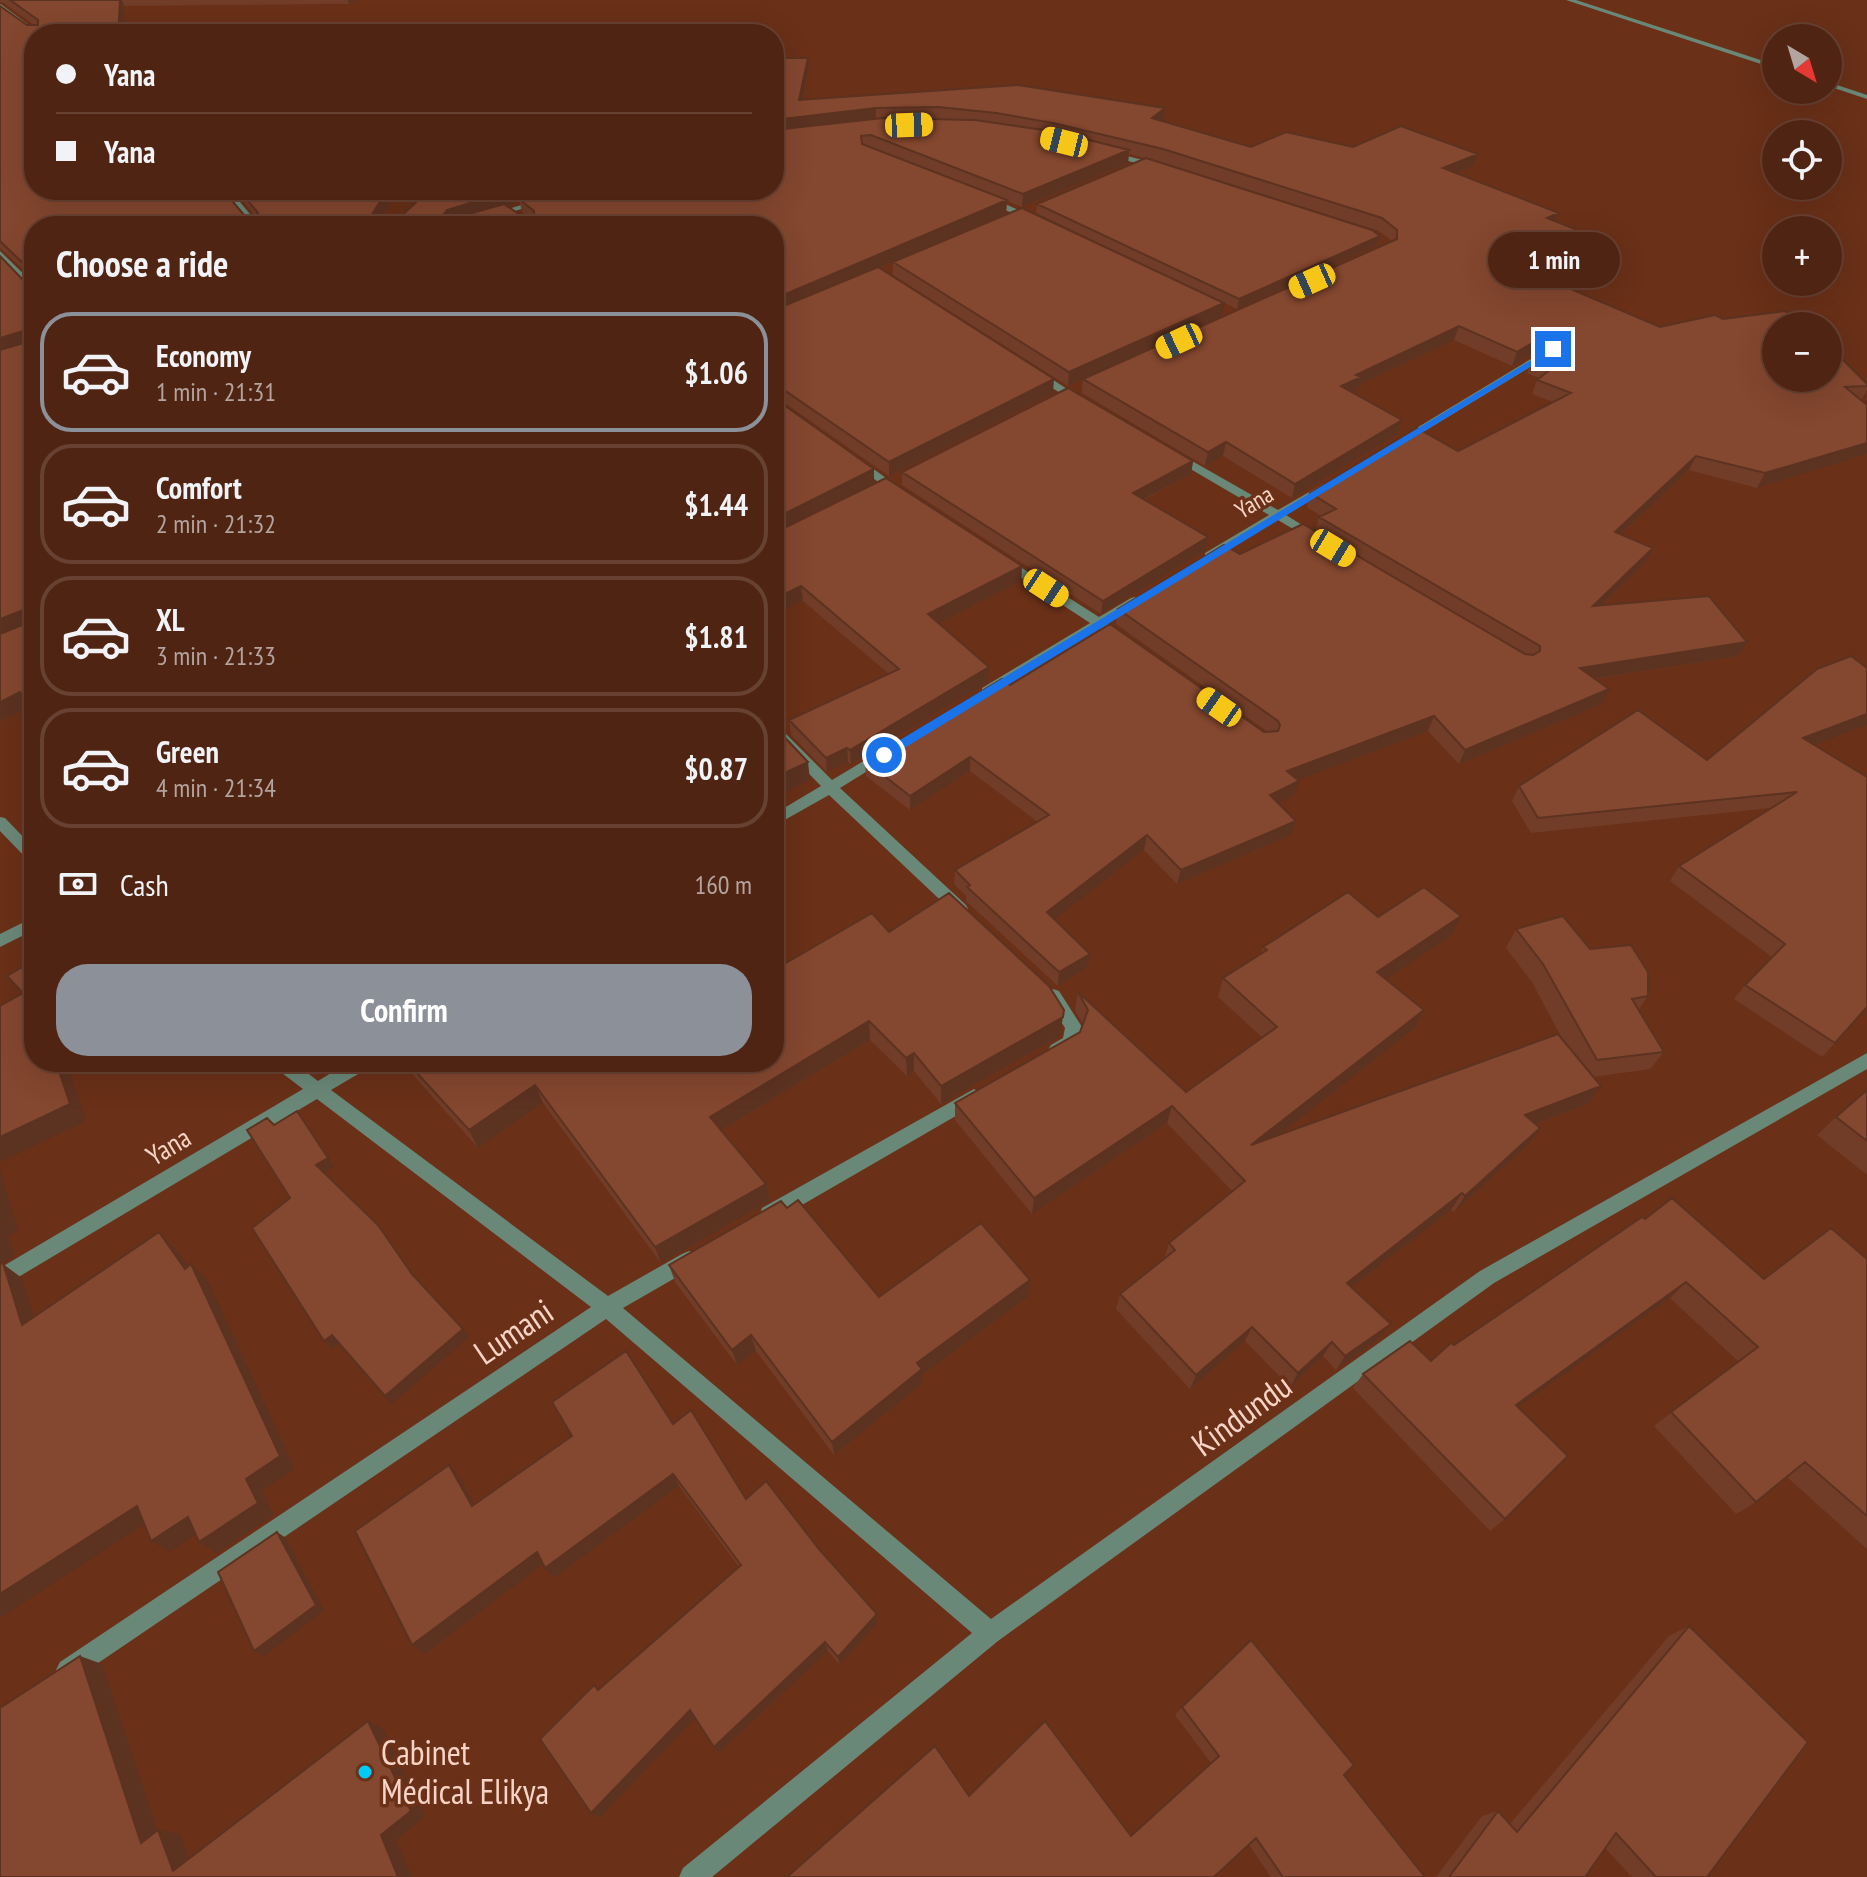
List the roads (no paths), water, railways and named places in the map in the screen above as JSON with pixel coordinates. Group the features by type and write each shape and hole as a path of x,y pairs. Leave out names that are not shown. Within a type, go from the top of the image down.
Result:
{"street":[{"path":"1569,0 1762,62"},
{"path":"0,6 24,24"},
{"path":"1842,89 1867,97"},
{"path":"1098,151 1173,172"},
{"path":"1129,168 1143,162"},
{"path":"979,196 1049,226"},
{"path":"234,200 247,216"},
{"path":"517,200 525,205"},
{"path":"489,216 544,200"},
{"path":"1007,219 1034,207"},
{"path":"509,210 517,216"},
{"path":"0,254 24,279"},
{"path":"1383,452 1553,349"},
{"path":"1027,368 1094,408"},
{"path":"1053,400 1081,387"},
{"path":"1160,447 1333,548"},
{"path":"838,448 916,503"},
{"name":"Yana","path":"1201,561 1344,476"},
{"path":"877,492 903,479"},
{"path":"994,554 1111,632"},
{"path":"978,697 1150,592"},
{"path":"784,740 977,924"},
{"path":"784,815 898,747"},
{"path":"0,822 24,847"},
{"path":"0,941 24,928"},
{"path":"1043,1058 1070,1042 1074,1027 1044,987"},
{"name":"Kindundu","path":"692,1877 990,1633 1487,1277 1867,1060"},
{"path":"292,1072 607,1307 990,1633"},
{"name":"Yana","path":"0,1279 347,1072"},
{"path":"757,1221 988,1089"},
{"name":"Lumani","path":"53,1680 607,1307 702,1252"}],"place":[{"name":"Cabinet Médical Elikya","path":"365,1772"}]}
